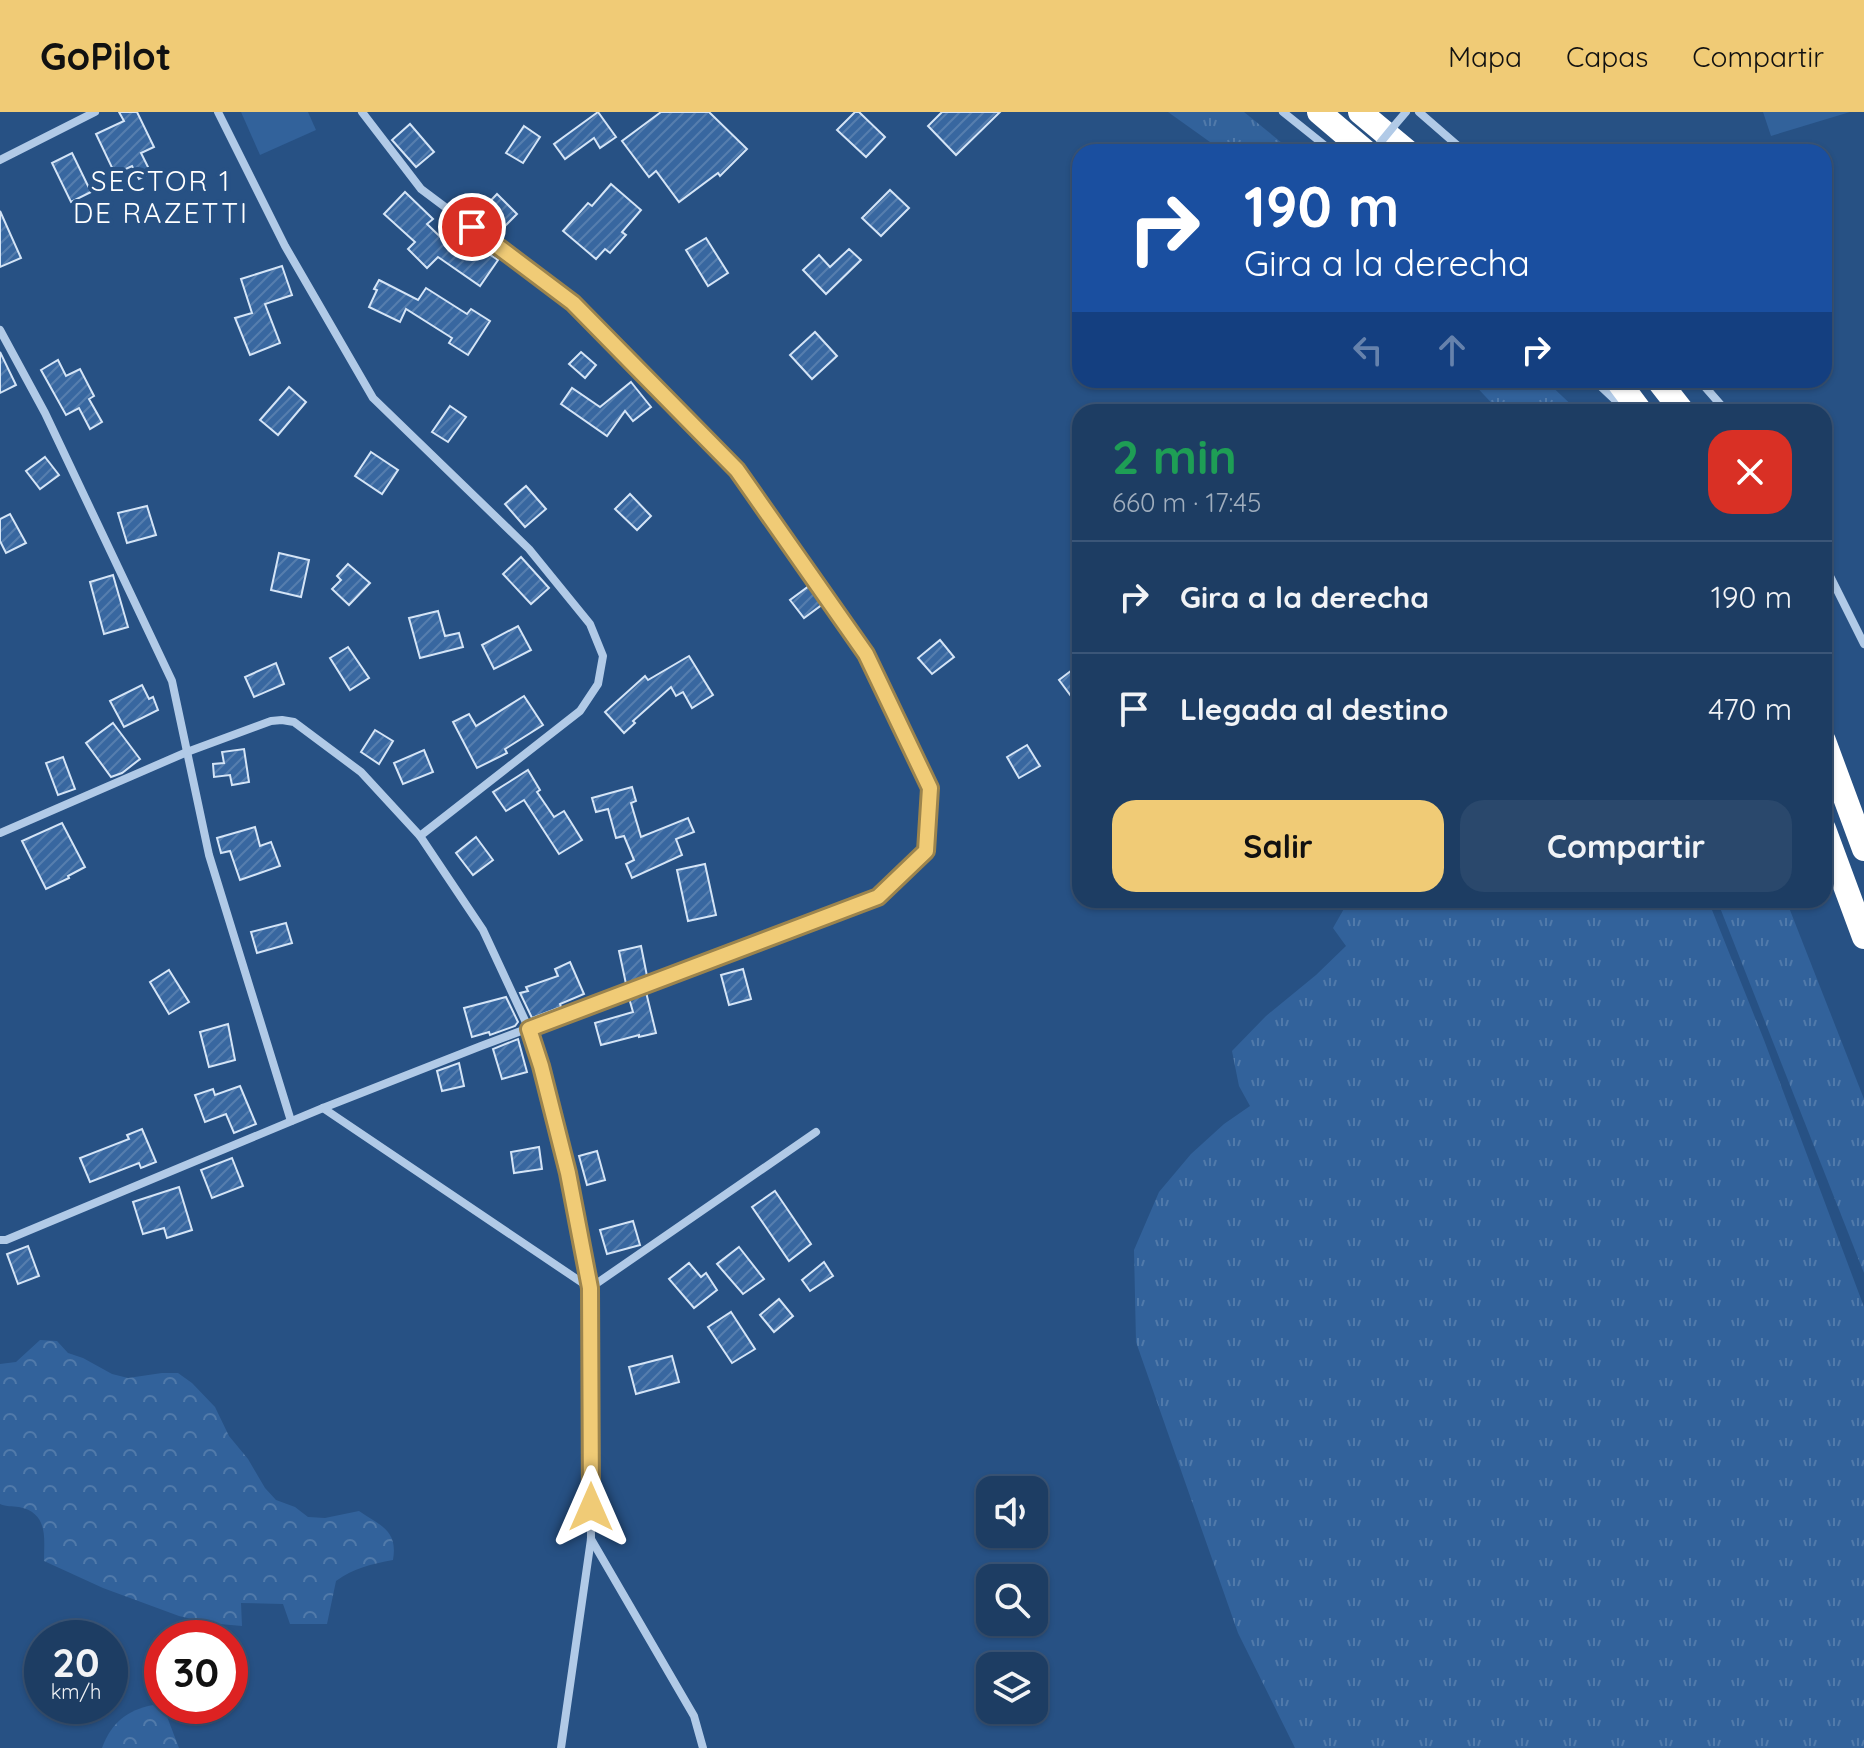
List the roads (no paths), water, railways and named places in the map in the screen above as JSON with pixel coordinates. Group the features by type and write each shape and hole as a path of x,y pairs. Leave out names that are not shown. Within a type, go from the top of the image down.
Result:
{"highway":[{"path":"1319,112 1368,144"},
{"path":"1360,112 1398,144"},
{"path":"1664,388 1677,404"},
{"path":"1832,763 1864,849"},
{"path":"1832,851 1864,937"}],"street":[{"path":"0,160 95,112"},
{"path":"218,112 285,246 373,398 529,549 590,624 603,656 598,684 580,711 420,836"},
{"path":"0,1240 481,1046 878,897 926,851 930,788 866,654 737,470 573,303 421,189 362,112"},
{"path":"1283,112 1323,144"},
{"path":"1378,144 1406,112"},
{"path":"1419,112 1456,144"},
{"path":"0,330 45,413 172,681 209,855 291,1121"},
{"path":"1602,388 1620,404"},
{"path":"1706,388 1720,404"},
{"path":"1832,580 1864,644"},
{"path":"0,833 187,752 271,721 294,722 361,772 420,836 483,930 529,1029 541,1066 568,1173 590,1288 591,1539 561,1748"},
{"path":"323,1108 590,1288"},
{"path":"590,1288 816,1132"},
{"path":"591,1539 694,1716 703,1748"}],"district":[{"name":"SECTOR 1 DE RAZETTI","path":"161,196"}]}
